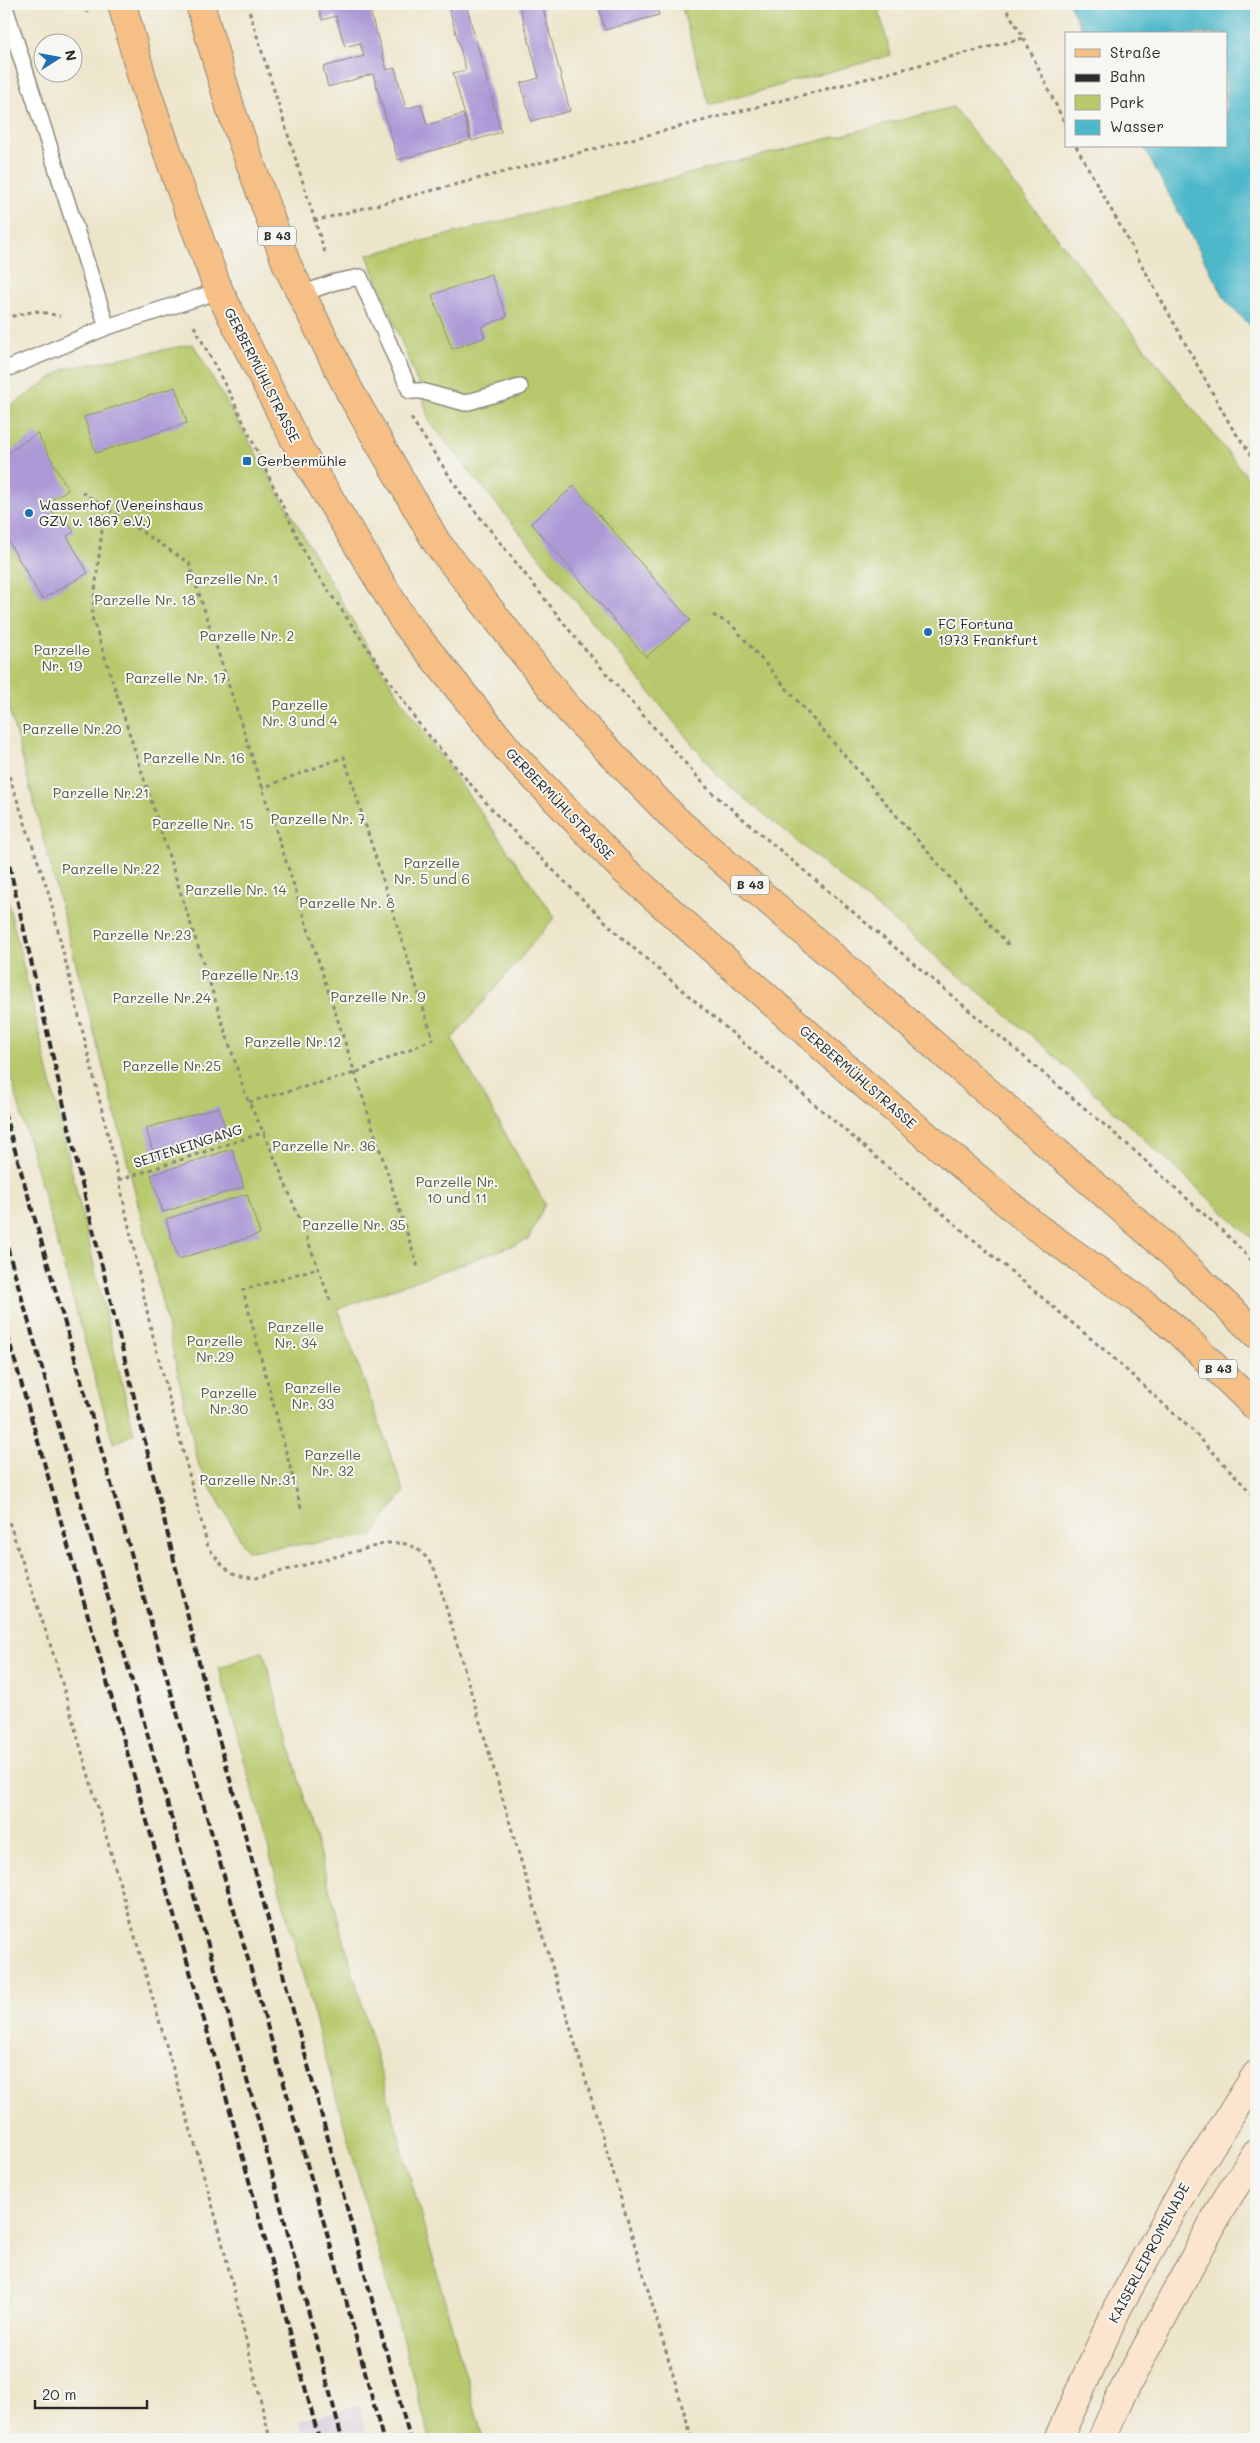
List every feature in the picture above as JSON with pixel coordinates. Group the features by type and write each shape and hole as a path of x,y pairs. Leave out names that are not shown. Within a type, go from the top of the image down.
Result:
{"main road":[{"name":"GERBERMÜHLSTRASSE","path":"122,4 149,97 178,182 219,291 300,450 404,621 510,752 622,868 863,1083 1036,1227 1136,1297 1179,1332 1256,1407"},
{"name":"B 43","path":"200,4 231,110 287,265 359,409 437,543 569,710 675,819 1162,1244 1256,1334"},
{"name":"KAISERLEIPROMENADE","path":"1058,2439 1118,2307 1188,2182 1256,2075"},
{"path":"1102,2439 1118,2399 1216,2216 1256,2152"}],"lane":[{"path":"4,4 107,327"},
{"path":"301,294 335,282 360,277 410,391 420,391 465,404 520,387"},
{"path":"4,370 107,327 219,291"}],"path":[{"path":"247,4 314,221 335,282"},
{"path":"1003,4 1024,38 1065,124"},
{"path":"314,221 1024,38"},
{"path":"1077,148 1232,428 1256,461"},
{"path":"4,318 36,311"},
{"path":"407,412 460,492 572,634 709,790 1127,1144 1228,1236 1256,1265"},
{"path":"82,492 189,563 418,1268"},
{"path":"102,530 92,617 249,1102 265,1132 331,1303"},
{"path":"713,615 732,625 1010,947"},
{"path":"249,1102 355,1073 433,1039 344,757 262,788"},
{"path":"4,761 49,894 119,1180 150,1325 208,1547 222,1566 238,1577 256,1578 387,1543 412,1545 424,1553 435,1570 692,2439"},
{"path":"725,1026 884,1164 1109,1354 1194,1432 1256,1498"},
{"name":"SEITENEINGANG","path":"119,1180 265,1132"},
{"path":"301,1508 243,1290 318,1268"},
{"path":"4,1506 56,1662 215,2216 270,2439"}],"shaded area":[{"path":"360,2405 367,2439 303,2439 299,2421"}],"green space":[{"path":"681,4 877,4 891,55 709,105"},
{"name":"FC Fortuna 1973 Frankfurt","path":"953,107 1256,488 1256,1242 1031,1035 718,776 429,421 421,391 367,255"},
{"path":"193,344 366,644 408,710 555,917 452,1039 545,1204 528,1240 338,1309 404,1492 372,1536 247,1551 199,1467 153,1263 4,689 4,411 64,369"},
{"path":"4,885 134,1434 113,1443 4,1052"},
{"path":"263,1651 483,2439 430,2439 219,1668"}],"water":[{"path":"1069,4 1256,4 1256,331 1228,304 1144,148 1228,148 1228,32 1083,32"}],"building":[{"path":"326,4 368,4 387,70 395,68 406,109 421,104 427,125 463,114 470,140 398,160 373,74 328,87 323,67 364,56 360,43 345,47 336,16 322,20 318,6"},
{"path":"448,4 466,4 501,132 472,141 453,73 466,70"},
{"path":"519,4 542,4 570,111 531,121 521,83 539,78"},
{"path":"598,4 656,4 659,15 605,30"},
{"path":"491,274 507,317 481,327 485,337 452,349 432,295"},
{"path":"175,387 187,423 96,453 84,417"},
{"name":"Wasserhof (Vereinshaus GZV v. 1867 e.V.)","path":"37,433 68,490 47,502 60,524 67,521 74,532 67,536 88,573 42,599 4,534 4,506 7,504 4,498 4,456"},
{"path":"574,486 690,620 646,657 531,523"},
{"path":"219,1107 228,1138 155,1159 146,1128"},
{"path":"232,1149 244,1187 163,1212 151,1175"},
{"path":"247,1194 260,1234 178,1259 166,1219"}],"railway":[{"path":"4,842 80,1176 208,1699 410,2439"},
{"path":"4,1112 343,2289 383,2439"},
{"path":"4,1236 255,2108 342,2439"},
{"path":"4,1323 231,2114 319,2439"}],"place":[{"name":"Gerbermühle","path":"247,461"},
{"name":"Wasserhof (Vereinshaus GZV v. 1867 e.V.)","path":"29,513"},
{"name":"FC Fortuna 1973 Frankfurt","path":"928,632"}],"park label":[{"name":"Parzelle Nr. 1","path":"232,579"},
{"name":"Parzelle Nr. 18","path":"145,600"},
{"name":"Parzelle Nr. 2","path":"247,636"},
{"name":"Parzelle Nr. 19","path":"62,658"},
{"name":"Parzelle Nr. 17","path":"176,678"},
{"name":"Parzelle Nr. 3 und 4","path":"300,714"},
{"name":"Parzelle Nr.20","path":"72,729"},
{"name":"Parzelle Nr. 16","path":"194,758"},
{"name":"Parzelle Nr.21","path":"101,793"},
{"name":"Parzelle Nr. 7","path":"318,819"},
{"name":"Parzelle Nr. 15","path":"203,824"},
{"name":"Parzelle Nr.22","path":"111,869"},
{"name":"Parzelle Nr. 5 und 6","path":"432,872"},
{"name":"Parzelle Nr. 14","path":"236,890"},
{"name":"Parzelle Nr. 8","path":"347,903"},
{"name":"Parzelle Nr.23","path":"142,935"},
{"name":"Parzelle Nr.13","path":"250,975"},
{"name":"Parzelle Nr. 9","path":"378,997"},
{"name":"Parzelle Nr.24","path":"162,998"},
{"name":"Parzelle Nr.12","path":"293,1042"},
{"name":"Parzelle Nr.25","path":"172,1066"},
{"name":"Parzelle Nr. 36","path":"324,1146"},
{"name":"Parzelle Nr. 10 und 11","path":"457,1190"},
{"name":"Parzelle Nr. 35","path":"354,1225"},
{"name":"Parzelle Nr. 34","path":"296,1335"},
{"name":"Parzelle Nr.29","path":"215,1349"},
{"name":"Parzelle Nr. 33","path":"313,1396"},
{"name":"Parzelle Nr.30","path":"229,1402"},
{"name":"Parzelle Nr. 32","path":"333,1464"},
{"name":"Parzelle Nr.31","path":"248,1480"}]}
